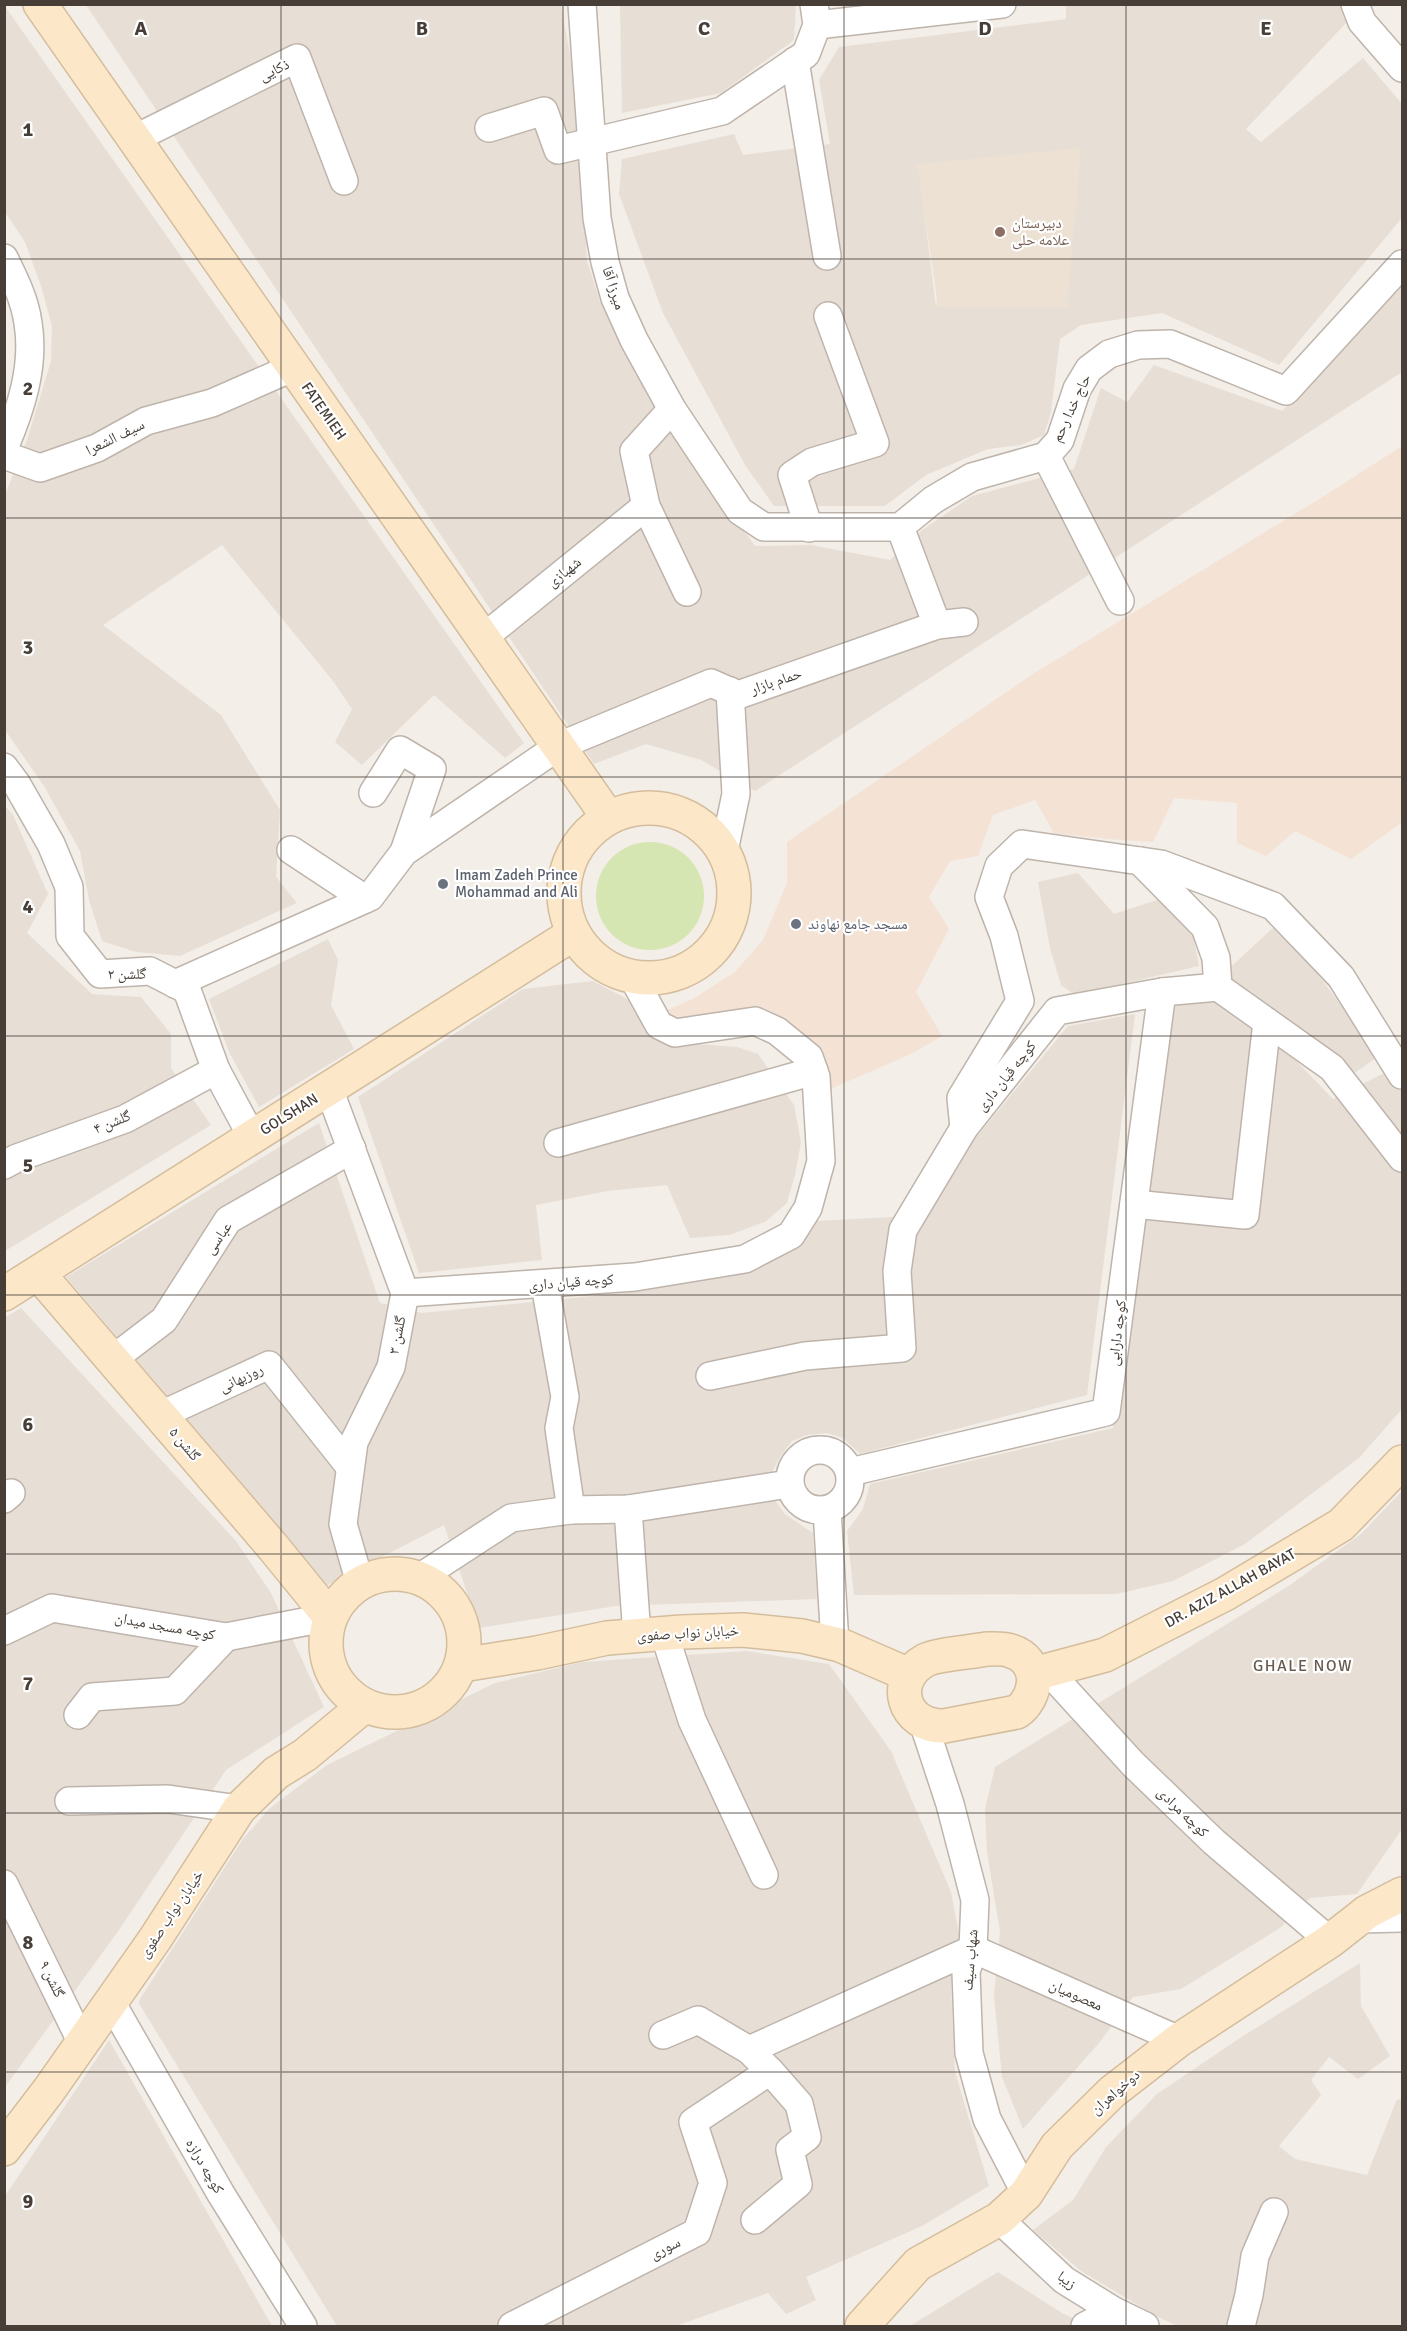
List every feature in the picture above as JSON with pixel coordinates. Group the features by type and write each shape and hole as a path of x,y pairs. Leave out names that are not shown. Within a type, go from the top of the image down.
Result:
{"street":[{"name":"FATEMIEH","path":"40,4 608,817"},
{"name":"میرزا آقا","path":"582,4 597,218 605,262 615,298 634,340 672,409 740,511 764,527 809,528"},
{"path":"489,128 544,111 558,150 722,111 806,54 815,15 1002,4"},
{"path":"1356,4 1362,22 1402,68"},
{"name":"ذکایی","path":"134,139 297,58 344,181"},
{"path":"795,61 827,256"},
{"path":"4,258 17,283 28,323 29,364 20,410 5,446"},
{"name":"حاج خدا رحم","path":"900,528 933,500 972,477 1046,456 1060,440 1077,389 1089,369 1109,354 1138,345 1170,344 1287,392 1402,264"},
{"path":"828,316 875,442 812,462 792,475 809,528 900,528 937,625"},
{"name":"سیف الشعرا","path":"5,446 40,468 97,448 146,421 212,403 294,367"},
{"path":"672,409 634,451 646,506 687,592"},
{"path":"1046,456 1120,601"},
{"name":"شهبازی","path":"483,638 646,506"},
{"name":"حمام بازار","path":"404,852 559,746 711,683 738,694 937,625 964,622"},
{"path":"724,851 736,794 730,691"},
{"path":"176,984 370,897 404,852 432,769 400,750 374,793"},
{"name":"گلشن ۲","path":"4,767 16,783 51,844 69,887 70,936 100,974 150,971 187,990 216,1070 252,1137"},
{"path":"660,807 686,815 708,830 724,851 733,874 735,898 730,922 718,943 701,961 680,972 656,978 632,976 608,968 588,953 573,934 564,908 563,881 571,855 586,833 608,817 633,808 660,807"},
{"path":"964,1128 961,1098 1020,1001 1004,936 989,897 999,866 1022,844 1161,864 1274,906 1341,977 1399,1062"},
{"path":"291,850 365,899"},
{"path":"1140,861 1205,927 1216,958 1218,987 1332,1068 1402,1158"},
{"name":"GOLSHAN","path":"4,1294 573,934"},
{"path":"558,1143 814,1071 809,1057 777,1031 755,1021 675,1033 659,1025 632,976"},
{"name":"کوچه قپان داری","path":"710,1376 805,1356 902,1348 897,1271 903,1230 964,1128 1057,1011 1162,992 1218,987"},
{"name":"کوچه دارابی","path":"850,1472 1106,1412 1162,992"},
{"path":"1134,1204 1245,1215 1267,1022"},
{"name":"گلشن ۴","path":"4,1165 17,1158 125,1119 216,1070"},
{"name":"کوچه قپان داری","path":"405,1293 635,1277 745,1259 791,1235 808,1208 821,1161 814,1071"},
{"path":"329,1089 405,1293"},
{"name":"عباسی","path":"112,1359 165,1320 228,1220 352,1149"},
{"name":"گلشن ۵","path":"38,1273 161,1415 330,1617"},
{"path":"545,1285 565,1397 559,1428 571,1510"},
{"name":"گلشن ۳","path":"360,1583 342,1524 350,1467 354,1442 391,1367 405,1293"},
{"name":"روزبهانی","path":"161,1415 269,1365 350,1467"},
{"path":"819,1449 838,1455 850,1472 851,1481 844,1500 827,1510 817,1510 798,1502 789,1484 794,1464 809,1451 819,1449"},
{"name":"DR. AZIZ ALLAH BAYAT","path":"1041,1672 1105,1655 1225,1594 1341,1525 1402,1462"},
{"path":"419,1578 511,1518 571,1510 628,1509 789,1484"},
{"path":"628,1509 650,1634 764,1875"},
{"path":"827,1510 835,1644"},
{"path":"388,1574 419,1578 441,1592 458,1613 465,1638 462,1665 447,1690 423,1707 408,1712 393,1713 364,1706 341,1687 330,1668 326,1646 330,1617 348,1592 360,1583 388,1574"},
{"name":"کوچه مسجد میدان","path":"4,1631 52,1608 226,1637 330,1617"},
{"name":"خیابان نواب صفوی","path":"462,1665 537,1653 607,1638 743,1630 802,1636 835,1644 909,1675"},
{"path":"78,1715 92,1697 175,1691 226,1637"},
{"path":"987,1649 1011,1650 1021,1655 1041,1672 1026,1706 1017,1712 944,1726 933,1726 914,1716 904,1697 909,1675 928,1659 987,1649"},
{"name":"کوچه مرادی","path":"1041,1672 1214,1842 1330,1941"},
{"name":"خیابان نواب صفوی","path":"4,2149 111,2002 209,1858 239,1809 276,1773 305,1755 364,1706"},
{"name":"شهاب سیف","path":"923,1722 950,1804 975,1900 973,1949 966,1972 969,2053 987,2119 1026,2194"},
{"path":"69,1801 168,1799 239,1809"},
{"name":"گلشن ۹","path":"4,1884 82,2043"},
{"name":"دوخواهران","path":"862,2326 918,2264 999,2219 1026,2194 1057,2146 1112,2092 1179,2040 1330,1941 1366,1912 1402,1894"},
{"path":"1358,1919 1402,1918"},
{"path":"749,2050 973,1949"},
{"name":"معصومیان","path":"973,1949 1179,2040"},
{"name":"کوچه درازه","path":"111,2002 220,2194 303,2326"},
{"path":"663,2035 698,2020 749,2050 799,2104 807,2137 790,2150 798,2184 755,2220"},
{"name":"سوری","path":"512,2326 697,2232 713,2183 693,2122 770,2071"},
{"path":"1241,2326 1255,2256 1274,2212"},
{"name":"زیبا","path":"999,2219 1064,2280 1114,2311 1144,2326"},
{"path":"1085,2326 1114,2311"}],"shaded area":[{"path":"620,4 800,5 796,5 794,40 721,93 622,113"},
{"path":"4,5 524,743 505,758 434,695 362,765 335,742 352,709 333,681 222,545 103,625 221,715 280,810 276,877 297,903 180,956 136,952 102,941 89,900 80,851 44,786 5,730 5,495 27,440 51,361 52,326 25,242 5,212"},
{"path":"86,5 561,5 577,94 587,261 600,301 705,476 755,546 811,545 890,560 921,531 972,496 1074,469 1101,388 1127,402 1154,365 1282,411 1402,287 1402,372 755,791 701,760 646,744 594,764"},
{"path":"1066,5 1340,5 1347,22 1246,129 1261,142 1363,58 1402,104 1402,218 1279,365 1162,313 1081,325 1060,339 1051,412 1044,435 1021,445 988,449 926,475 885,506 774,506 745,465 663,313 619,194 622,159 734,134 743,155 830,144 819,80 839,47 1066,19","holes":["918,164 1067,307 936,307"]},
{"name":"دبیرستان علامه حلی","path":"1081,148 1067,308 936,307 937,299 917,164"},
{"path":"1402,446 1402,822 1351,859 1295,831 1266,856 1237,843 1237,803 1174,798 1153,842 1054,833 1035,800 993,815 978,856 950,861 929,897 949,929 916,992 942,1036 913,1053 826,1091 791,1027 669,1022 663,1012 693,999 735,972 763,940 787,883 787,842 1033,674"},
{"path":"4,805 13,815 48,894 27,933 92,994 141,997 171,1034 171,1068 211,1125 5,1251"},
{"path":"1078,873 1114,914 1160,899 1192,930 1199,966 1075,995 1061,985 1050,948 1038,882"},
{"path":"1274,927 1314,969 1379,1056 1353,1074 1222,975"},
{"path":"328,939 338,960 331,1005 354,1049 259,1107 230,1054 209,999"},
{"path":"593,981 627,999 650,1036 671,1042 737,1047 758,1054 794,1105 801,1142 787,1203 765,1222 729,1235 690,1238 667,1185 608,1191 536,1205 542,1260 419,1273 358,1097 523,989"},
{"path":"1218,992 1281,1045 1333,1099 1402,1064 1402,1409 1359,1458 1245,1544 1173,1581 1116,1594 854,1595 847,1531 863,1509 870,1484 1113,1428 1173,997"},
{"path":"1135,1014 1087,1395 860,1454 843,1438 827,1433 807,1435 792,1441 771,1474 776,1502 785,1514 813,1533 817,1599 616,1606 479,1628 444,1525 318,1590 288,1538 66,1277 319,1123 380,1303 422,1313 633,1292 748,1268 803,1243 815,1221 911,1216 1068,1026"},
{"path":"21,1308 236,1541 271,1593 324,1707 226,1770 119,1930 5,2087 4,1318"},
{"path":"1402,1491 1402,1829 1357,1894 1310,1898 1280,1928 1181,1989 1133,1997 1099,2043 1023,2129 1002,2077 994,1996 1000,1932 987,1852 985,1809 995,1767 1287,1587 1361,1534"},
{"path":"746,1651 829,1664 891,1751 951,1892 959,1934 951,1987 955,2072 989,2186 922,2226 806,2277 816,2300 786,2314 768,2293 676,2326 337,2326 138,2002 243,1839 270,1808 327,1765 495,1683 582,1662"},
{"path":"1360,1963 1361,2006 1390,2056 1358,2079 1329,2057 1311,2080 1321,2095 1279,2146 1295,2159 1367,2175 1397,2099 1402,2100 1402,2326 1178,2326 1158,2317 1081,2271 1033,2230 1073,2200 1106,2147 1157,2094 1240,2038"},
{"path":"109,2040 272,2326 5,2326 5,2196"},
{"path":"998,2272 1062,2313 1090,2326 910,2326"}],"green space":[{"path":"650,842 671,846 688,858 700,875 704,896 700,917 688,934 671,946 650,950 629,946 612,934 600,917 596,896 600,875 612,858 629,846"}],"place":[{"name":"دبیرستان علامه حلی","path":"1000,232"},
{"name":"Imam Zadeh Prince Mohammad and Ali","path":"443,884"},
{"name":"مسجد جامع نهاوند","path":"796,924"}],"district":[{"name":"GHALE NOW","path":"1303,1665"}]}
